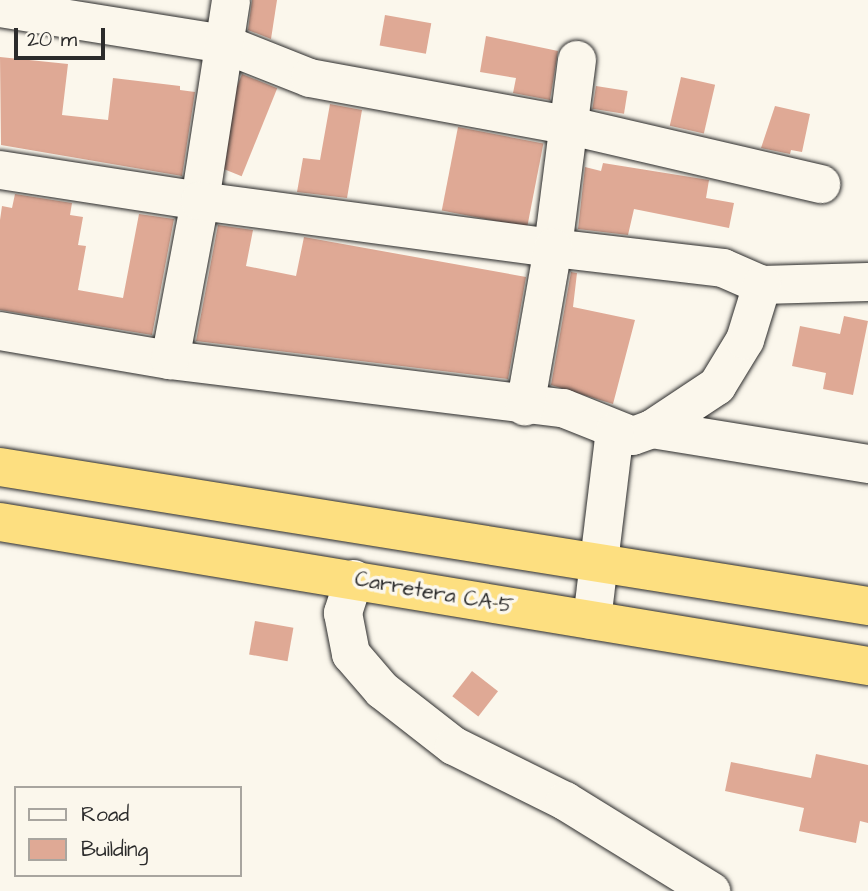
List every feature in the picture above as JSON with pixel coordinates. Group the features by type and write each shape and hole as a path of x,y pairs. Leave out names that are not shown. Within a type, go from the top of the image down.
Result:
{"highway":[{"path":"0,467 868,606"},
{"name":"Carretera CA-5","path":"0,522 868,666"}],"street":[{"path":"170,360 200,201 231,0"},
{"path":"0,8 224,44 310,78 571,126 821,184"},
{"path":"525,407 553,248 571,126 577,60"},
{"path":"0,170 200,201 723,268 762,285 868,282"},
{"path":"592,620 599,563 634,430 717,386 744,340 762,285"},
{"path":"0,331 170,360 525,407 563,408 634,430 868,464"},
{"path":"354,579 343,613 351,654 382,690 454,746 565,801 711,891"}],"building":[{"path":"252,0 277,0 271,39 248,30"},
{"path":"385,15 431,23 426,54 380,46"},
{"path":"486,36 558,51 550,100 513,93 516,78 480,72"},
{"path":"0,57 68,64 62,115 108,120 113,78 180,86 180,90 195,92 182,176 1,145"},
{"path":"242,74 277,88 242,176 206,162"},
{"path":"681,77 715,85 704,134 670,126"},
{"path":"596,86 628,91 624,114 592,109"},
{"path":"330,104 362,110 347,198 297,192 303,158 320,160"},
{"path":"775,106 810,114 802,152 791,150 790,154 761,148"},
{"path":"458,127 543,144 527,227 442,210"},
{"path":"603,163 709,180 706,198 734,203 729,228 634,209 628,235 578,229 585,167 601,171"},
{"path":"15,194 72,203 70,215 83,217 78,245 86,246 78,290 123,298 139,214 174,219 152,335 0,310 0,220 2,206 12,208"},
{"path":"218,225 253,230 246,266 296,276 304,237 526,277 508,379 196,341"},
{"path":"571,272 577,273 573,307 635,320 613,404 551,385"},
{"path":"844,316 868,321 853,395 823,389 826,373 792,366 800,326 840,334"},
{"path":"255,621 293,628 288,661 249,654"},
{"path":"472,671 498,691 478,717 452,696"},
{"path":"816,754 868,765 868,823 860,821 856,843 799,831 804,808 725,791 731,762 811,778"}]}
